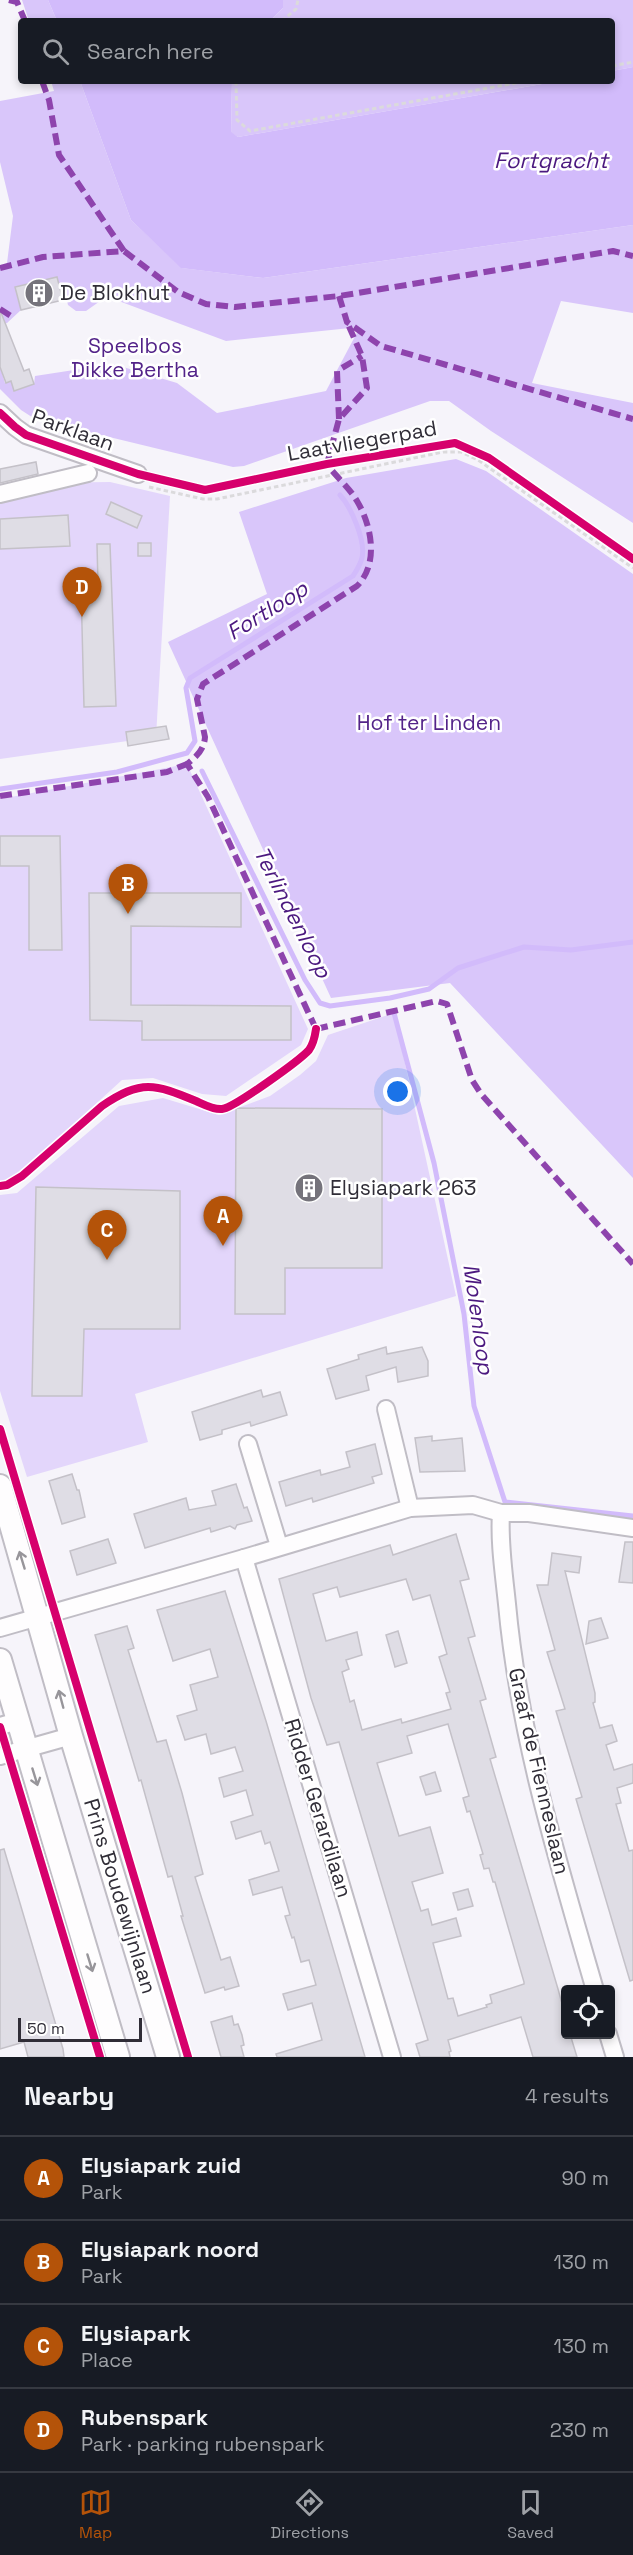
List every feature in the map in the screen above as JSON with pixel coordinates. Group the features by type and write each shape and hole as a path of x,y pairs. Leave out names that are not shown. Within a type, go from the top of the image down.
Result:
{"main road":[{"name":"Prins Boudewijnlaan","path":"0,1486 39,1616 71,1736 168,2057"},
{"path":"0,1660 14,1753 118,2057"}],"street":[{"name":"Parklaan","path":"0,413 26,435 142,480"},
{"path":"0,494 88,472"},
{"path":"386,1409 410,1508"},
{"path":"248,1444 279,1546"},
{"path":"0,1628 410,1508 473,1505 501,1513 529,1513 633,1528"},
{"name":"Graaf de Fienneslaan","path":"501,1513 500,1535 509,1631 521,1715 546,1822 594,1985"},
{"name":"Ridder Gerardilaan","path":"244,1558 392,2057"},
{"path":"14,1753 71,1736"},
{"path":"610,2039 615,2057"}],"path":[{"path":"286,18 296,9 298,0"},
{"path":"615,65 633,62"},
{"path":"236,84 237,120 250,131 510,84"},
{"path":"142,480 203,499 217,499 443,452 461,452 478,460 633,568"},
{"path":"179,484 210,489"}],"shaded area":[{"path":"110,482 170,496 156,737 0,759 0,489 33,483"},
{"path":"187,764 308,1029 301,1045 226,1096 202,1094 153,1078 122,1080 7,1185 0,1186 0,799"},
{"path":"394,1013 456,1296 135,1394 148,1442 27,1477 0,1391 0,1195 17,1193 119,1106 163,1098 219,1115 270,1096 300,1075 316,1061 328,1035"}],"green space":[{"path":"22,0 48,0 56,18 28,18"},
{"path":"283,0 633,0 633,67 615,70 615,18 273,18 283,8"},
{"name":"Speelbos Dikke Bertha","path":"52,84 81,84 131,220 182,268 263,278 633,225 633,313 561,301 532,383 633,403 633,523 449,401 430,401 244,466 233,467 35,419 21,410 0,389 0,367 5,383 11,381 15,391 34,384 35,376 113,364 177,383 217,413 326,391 360,327 226,341 116,300 103,299 86,311 76,311 68,305 66,297 21,310 7,323 0,325 0,268 7,263 13,216 0,162 0,101 54,91"},
{"path":"232,84 542,84 238,137 231,133"},
{"name":"Hof ter Linden","path":"456,459 486,471 633,574 633,1178 450,983 331,998 168,642 267,594 239,512 346,478"}],"water":[{"path":"48,0 283,0 283,8 273,18 56,18"},
{"name":"Fortgracht","path":"633,67 633,225 263,278 181,268 131,220 81,84 232,84 231,132 238,137 542,84 615,84 615,70"}],"building":[{"name":"De Blokhut","path":"57,277 63,300 21,310 15,287"},
{"path":"0,310 24,371 29,369 34,384 14,391 11,381 6,383 0,367"},
{"path":"36,462 38,474 0,483 0,469"},
{"path":"111,502 142,516 137,528 106,514"},
{"path":"68,515 70,546 0,549 0,519"},
{"path":"138,543 151,543 151,556 138,556"},
{"path":"97,544 110,544 116,706 84,707 81,586 98,585"},
{"path":"166,726 169,739 128,746 126,732"},
{"path":"0,836 60,836 62,950 29,950 29,866 0,866"},
{"path":"89,893 241,893 241,927 131,926 131,1005 291,1006 291,1040 142,1040 142,1021 90,1020"},
{"name":"Elysiapark 263","path":"236,1108 382,1109 382,1268 285,1268 285,1314 235,1314"},
{"path":"36,1187 180,1191 180,1329 84,1329 82,1396 32,1396"},
{"path":"386,1347 387,1354 422,1347 428,1361 428,1376 398,1382 396,1367 366,1376 369,1390 336,1399 327,1369 359,1359 358,1355"},
{"path":"261,1390 263,1397 280,1392 287,1415 251,1426 250,1422 222,1430 222,1434 200,1440 192,1412"},
{"path":"432,1436 432,1441 462,1438 465,1471 420,1472 415,1438"},
{"path":"375,1444 382,1474 372,1477 374,1483 313,1502 312,1498 286,1506 279,1482 320,1470 321,1475 350,1467 346,1452"},
{"path":"72,1474 77,1490 79,1490 85,1517 62,1524 49,1481"},
{"path":"236,1484 244,1508 247,1507 252,1521 237,1525 235,1529 230,1526 211,1532 210,1528 145,1548 134,1514 186,1498 189,1510 216,1505 212,1491"},
{"path":"456,1534 469,1579 460,1581 475,1636 468,1638 486,1699 480,1701 496,1757 490,1759 561,2000 561,2039 572,2039 577,2057 533,2057 521,2017 448,2040 450,2057 420,2057 416,2044 428,2040 339,1742 327,1745 311,1698 279,1579 390,1545 393,1555","holes":["406,1579 413,1600 430,1595 447,1654 439,1657 450,1692 446,1693 451,1709 402,1723 401,1719 362,1730 354,1700 350,1702 342,1672 349,1669 346,1660 362,1655 357,1632 326,1641 313,1594 337,1587 340,1597","448,1724 469,1796 463,1798 467,1812 470,1811 483,1854 480,1855 484,1869 489,1868 493,1882 495,1882 524,1984 490,1995 492,2003 486,2005 487,2007 458,2016 453,1998 448,1999 433,1943 461,1936 456,1918 432,1925 428,1909 421,1911 412,1882 443,1873 430,1827 399,1836 377,1763 412,1753 407,1736"]},
{"path":"108,1539 116,1563 77,1575 70,1551"},
{"path":"625,1542 633,1542 633,1583 619,1582"},
{"path":"552,1553 581,1557 579,1573 565,1571 595,1693 593,1703 600,1728 612,1725 617,1741 606,1745 614,1770 633,1764 633,1783 617,1788 621,1803 616,1804 629,1851 633,1850 633,1980 630,1981 576,1799 582,1797 556,1711 565,1709 547,1652 555,1650 537,1585 548,1585"},
{"path":"225,1591 266,1721 365,2057 277,2057 276,2054 322,2040 312,2003 288,2010 283,1994 316,1985 309,1960 301,1962 294,1937 292,1938 285,1916 290,1915 282,1887 253,1895 249,1880 279,1871 270,1842 265,1844 261,1831 236,1839 231,1822 253,1815 246,1790 224,1797 219,1778 243,1771 235,1747 211,1754 206,1734 185,1740 177,1716 197,1710 190,1685 218,1677 210,1649 173,1661 157,1610"},
{"path":"601,1618 608,1638 586,1644 589,1621"},
{"path":"127,1626 134,1648 128,1650 157,1742 166,1740 182,1793 203,1874 195,1877 221,1960 230,1957 239,1986 225,1990 224,1987 205,1993 181,1916 183,1916 172,1876 168,1877 141,1780 139,1781 95,1635"},
{"path":"398,1631 407,1663 395,1667 386,1635"},
{"path":"435,1772 441,1791 426,1795 420,1777"},
{"path":"4,1849 64,2057 28,2057 24,2042 0,2049 0,1850"},
{"path":"468,1889 473,1906 458,1910 453,1893"},
{"path":"232,2016 234,2025 238,2024 242,2035 244,2045 241,2046 244,2057 221,2057 211,2022"}],"waterway":[{"name":"Fortloop","path":"0,789 117,772 187,753 195,741 186,688 190,678 353,576 357,570 363,551 360,534 353,516 340,495"},
{"name":"Terlindenloop","path":"202,771 305,980 320,1003 330,1006 390,998 429,989 458,968 524,947 571,950 633,942"},
{"name":"Molenloop","path":"394,1013 434,1163 464,1314 474,1406 505,1502 633,1516"}],"marked path":[{"path":"9,0 17,2 24,18"},
{"path":"43,84 49,100 59,155 124,251"},
{"path":"0,268 43,257 124,251 178,292 206,304 235,307 339,296 613,251 633,256"},
{"path":"339,296 347,322 381,346 633,419"},
{"path":"0,309 11,316"},
{"path":"316,1029 208,797 187,764 199,752 204,742 197,699 203,684 357,586 368,567 371,545 362,511 350,491 327,464 339,419 367,388 362,356 347,322"},
{"path":"339,419 337,371 362,356"},
{"path":"0,796 167,772 187,764"},
{"path":"316,1029 437,1001 447,1004 472,1080 481,1094 633,1264"}],"cycle path":[{"name":"Laatvliegerpad","path":"0,413 26,435 138,474 205,490 327,464 455,443 489,458 633,559"},
{"path":"0,1186 7,1185 22,1176 102,1106 127,1091 148,1087 159,1088 212,1108 229,1107 267,1083 309,1050 316,1029"},
{"path":"0,1429 188,2057"},
{"path":"0,1727 100,2057"}],"place":[{"name":"De Blokhut","path":"39,293"},
{"name":"Rubenspark","path":"82,617"},
{"name":"Elysiapark noord","path":"128,914"},
{"name":"Elysiapark 263","path":"309,1188"},
{"name":"Elysiapark zuid","path":"223,1246"},
{"name":"Elysiapark","path":"107,1260"}]}
